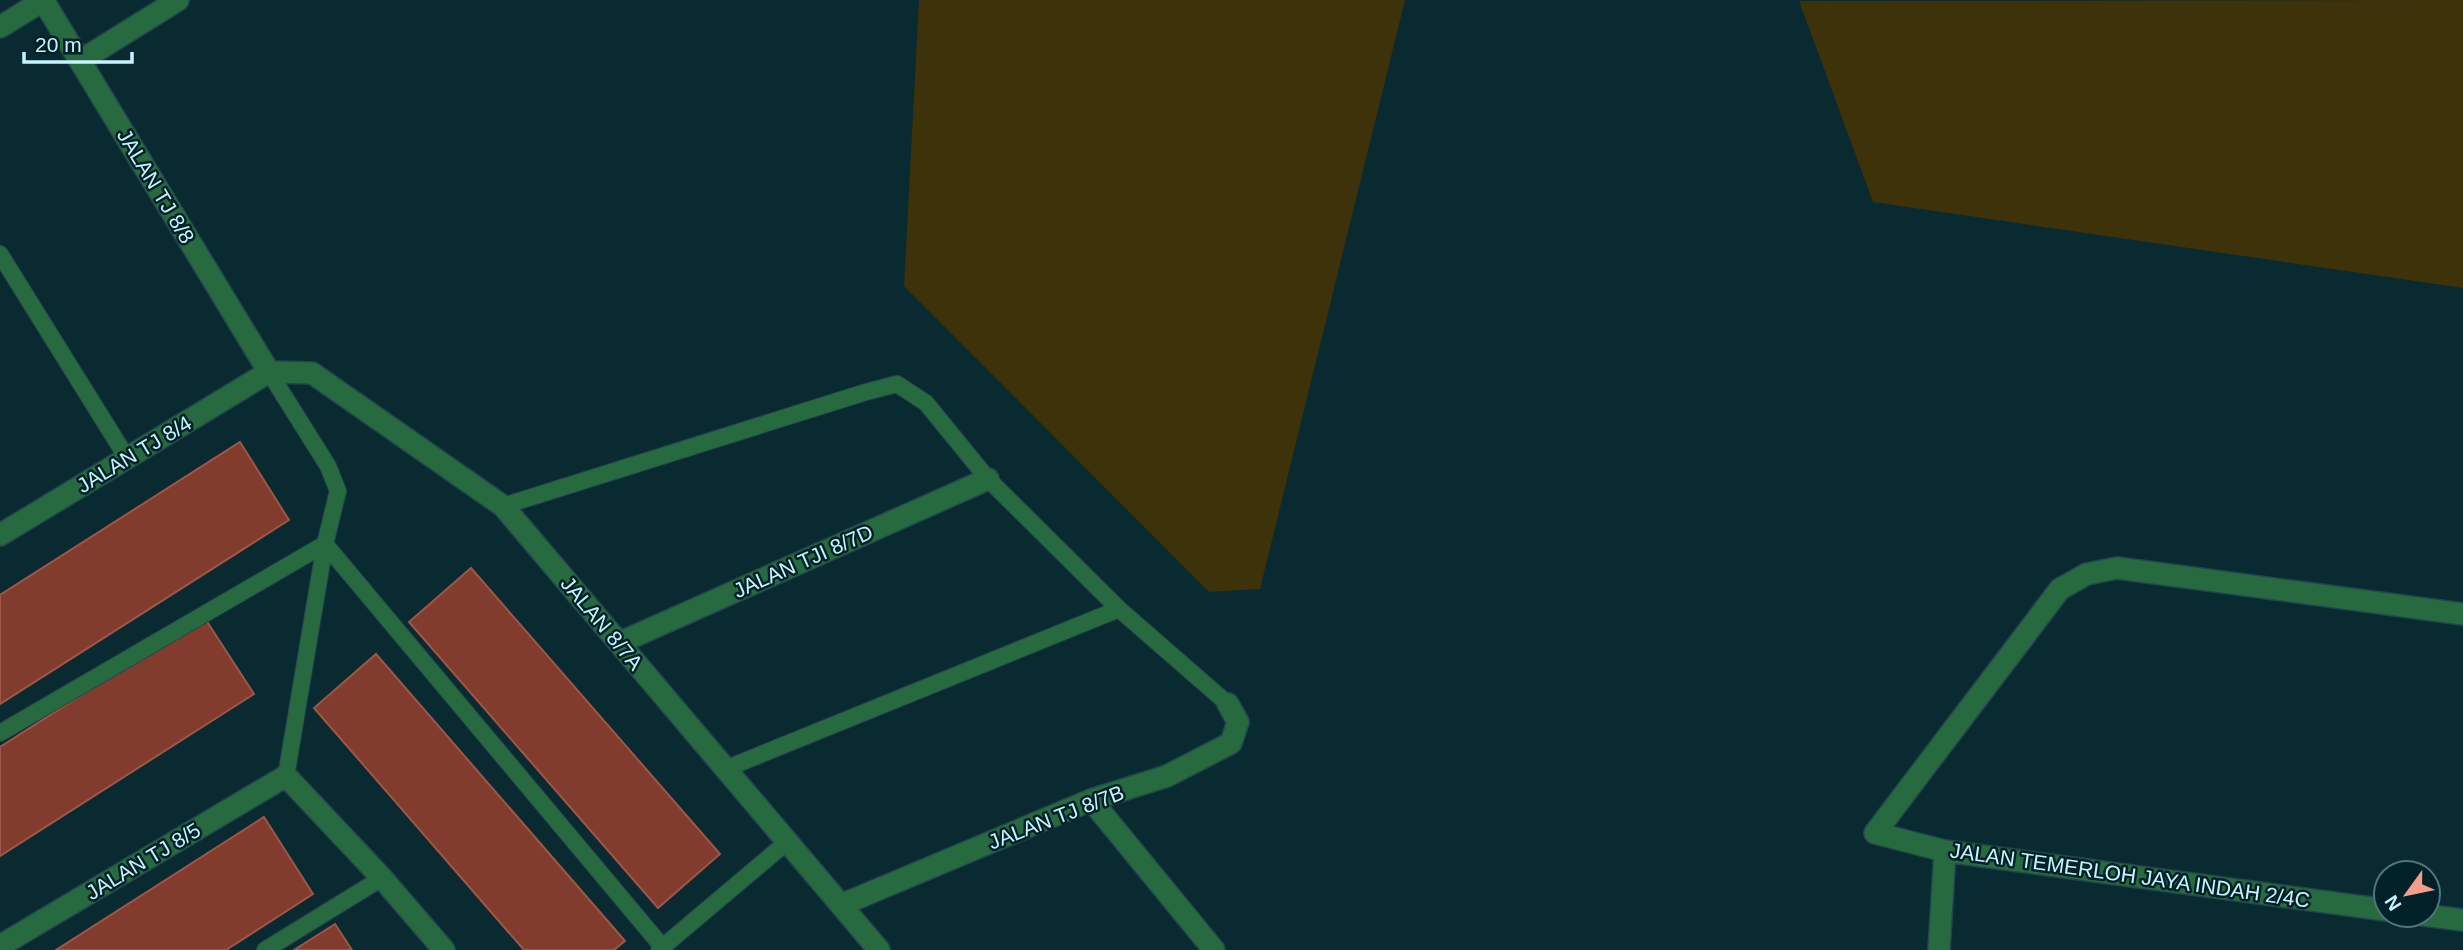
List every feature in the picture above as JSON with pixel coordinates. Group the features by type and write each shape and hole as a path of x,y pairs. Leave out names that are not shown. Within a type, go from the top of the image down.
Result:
{"street":[{"path":"0,27 43,0"},
{"name":"JALAN TJ 8/8","path":"43,0 269,373"},
{"path":"80,61 178,0"},
{"name":"JALAN TJ 8/4","path":"0,535 269,373"},
{"name":"JALAN 8/7A","path":"269,373 312,373 503,506 879,950"},
{"name":"JALAN TJI 8/7D","path":"619,643 988,479"},
{"name":"JALAN TEMERLOH JAYA INDAH 2/4C","path":"2372,908 1945,851 1875,833 2060,589 2087,574 2117,568 2463,614"},
{"name":"JALAN TJ 8/7B","path":"841,905 1091,800 1167,776 1231,743 1238,722 1228,704"},
{"path":"286,776 382,878 444,950"},
{"name":"JALAN TJ 8/5","path":"0,946 286,776"},
{"path":"1091,800 1214,950"},
{"path":"1939,950 1945,851"},
{"path":"2442,917 2463,920"}],"lane":[{"path":"0,254 127,458"},
{"path":"269,373 328,466 338,491 325,544 286,776"},
{"path":"503,506 897,384 926,403 988,479 1119,610 1228,704"},
{"path":"0,733 325,544"},
{"path":"325,544 662,949 787,842"},
{"path":"725,769 1119,610"},
{"path":"265,950 382,878"}],"shaded area":[{"path":"919,0 1405,0 1260,589 1209,592 904,286"},
{"path":"2463,0 2463,288 1873,202 1799,1"}],"building":[{"path":"240,442 289,520 0,704 0,595"},
{"path":"471,568 720,854 658,908 409,622"},
{"path":"204,617 254,694 0,856 0,747"},
{"path":"376,654 625,941 614,950 524,950 314,708"},
{"path":"264,817 313,894 226,950 56,950"},
{"path":"335,924 352,950 294,950"}]}
